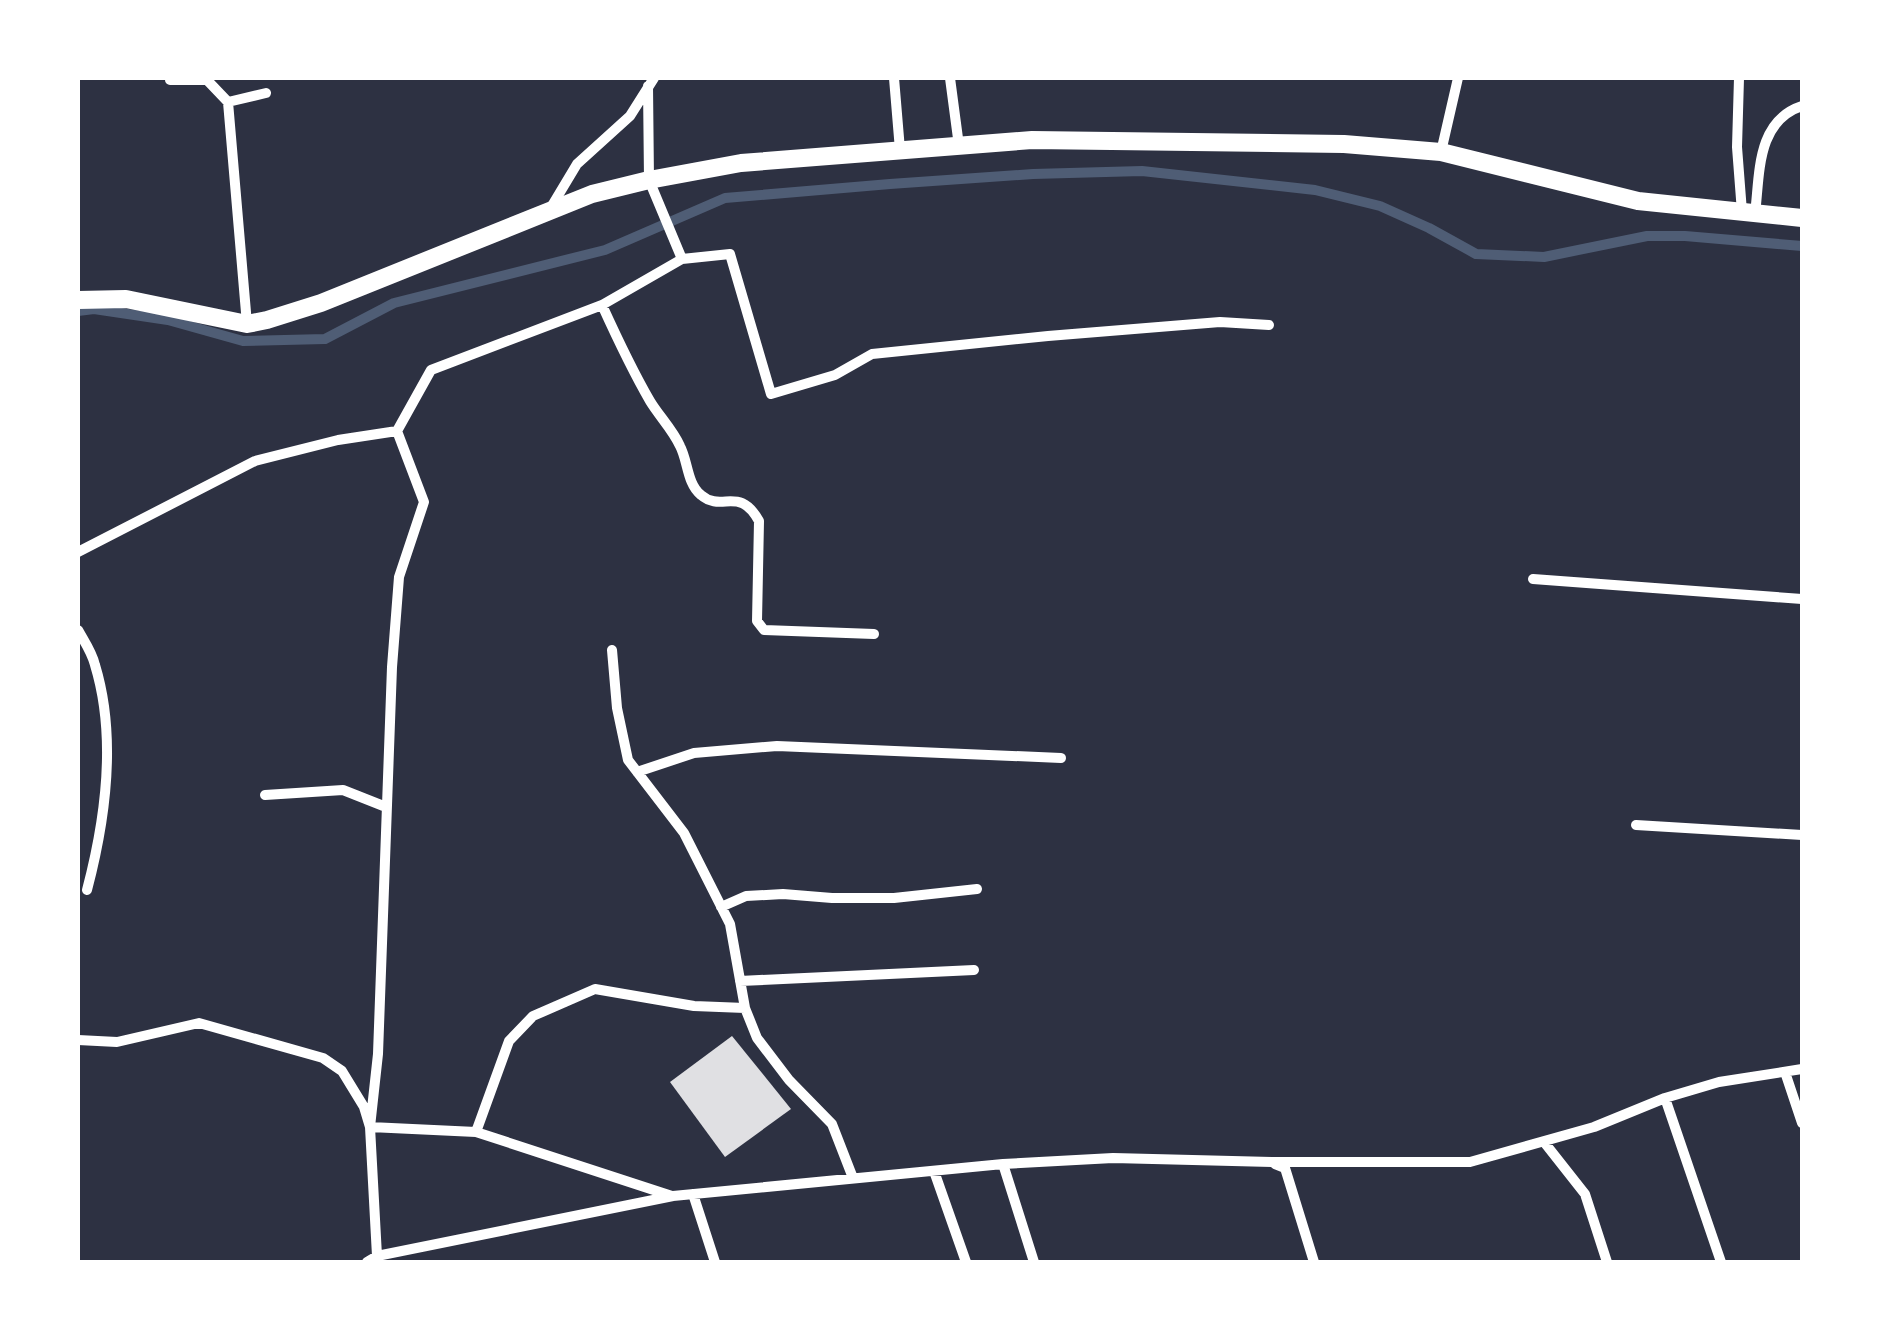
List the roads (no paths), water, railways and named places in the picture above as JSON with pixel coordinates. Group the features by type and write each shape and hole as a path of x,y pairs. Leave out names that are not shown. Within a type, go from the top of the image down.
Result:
{"street":[{"path":"894,78 900,150"},
{"path":"950,78 959,146"},
{"path":"1441,152 1458,78"},
{"path":"1739,78 1737,147 1749,213"},
{"path":"170,80 207,80 228,102 247,324"},
{"path":"651,82 650,180 682,259"},
{"path":"550,209 578,164 630,116 651,82"},
{"path":"228,102 266,93"},
{"path":"1749,213 1764,144 1778,119 1802,106"},
{"path":"78,300 126,299 247,324 322,303 550,209 650,180 742,163 1032,140 1344,144 1441,152 1638,200 1802,218"},
{"path":"396,431 431,370 602,305 682,259 730,254 771,394 836,375 872,354 1220,322 1269,325"},
{"path":"602,305 635,374 680,446 691,481 701,495 715,501 737,500 752,508 760,521 757,621 764,630 874,634"},
{"path":"78,552 255,461 338,440 396,431"},
{"path":"396,431 424,502 398,577 378,1054 370,1127 372,1259 673,1196 1003,1164 1112,1158 1470,1162 1594,1127 1665,1098 1719,1082 1802,1069"},
{"path":"1533,580 1802,600"},
{"path":"78,630 94,660 104,702 106,740 107,777 87,890"},
{"path":"612,650 616,708 628,760 684,833 730,924 744,1008 757,1038 789,1080 832,1124 853,1178"},
{"path":"637,772 694,753 777,746 1060,758"},
{"path":"265,794 342,790 386,807"},
{"path":"1636,825 1802,836"},
{"path":"721,906 746,896 894,898 977,889"},
{"path":"740,981 974,970"},
{"path":"476,1132 509,1041 533,1016 596,989 694,1006 744,1008"},
{"path":"78,1040 117,1042 199,1023 322,1058 342,1071 364,1108 370,1127"},
{"path":"1785,1072 1802,1123"},
{"path":"1665,1098 1720,1262"},
{"path":"370,1127 476,1132 673,1196"},
{"path":"1544,1142 1585,1194 1607,1262"},
{"path":"1272,1162 1285,1168 1314,1262"},
{"path":"1003,1164 1034,1262"},
{"path":"934,1171 966,1262"},
{"path":"693,1194 715,1262"}],"waterway":[{"path":"78,311 94,309 168,320 243,341 325,339 394,303 605,250 725,198 1033,174 1142,171 1315,190 1380,206 1476,254 1544,257 1647,236 1802,246"}]}
